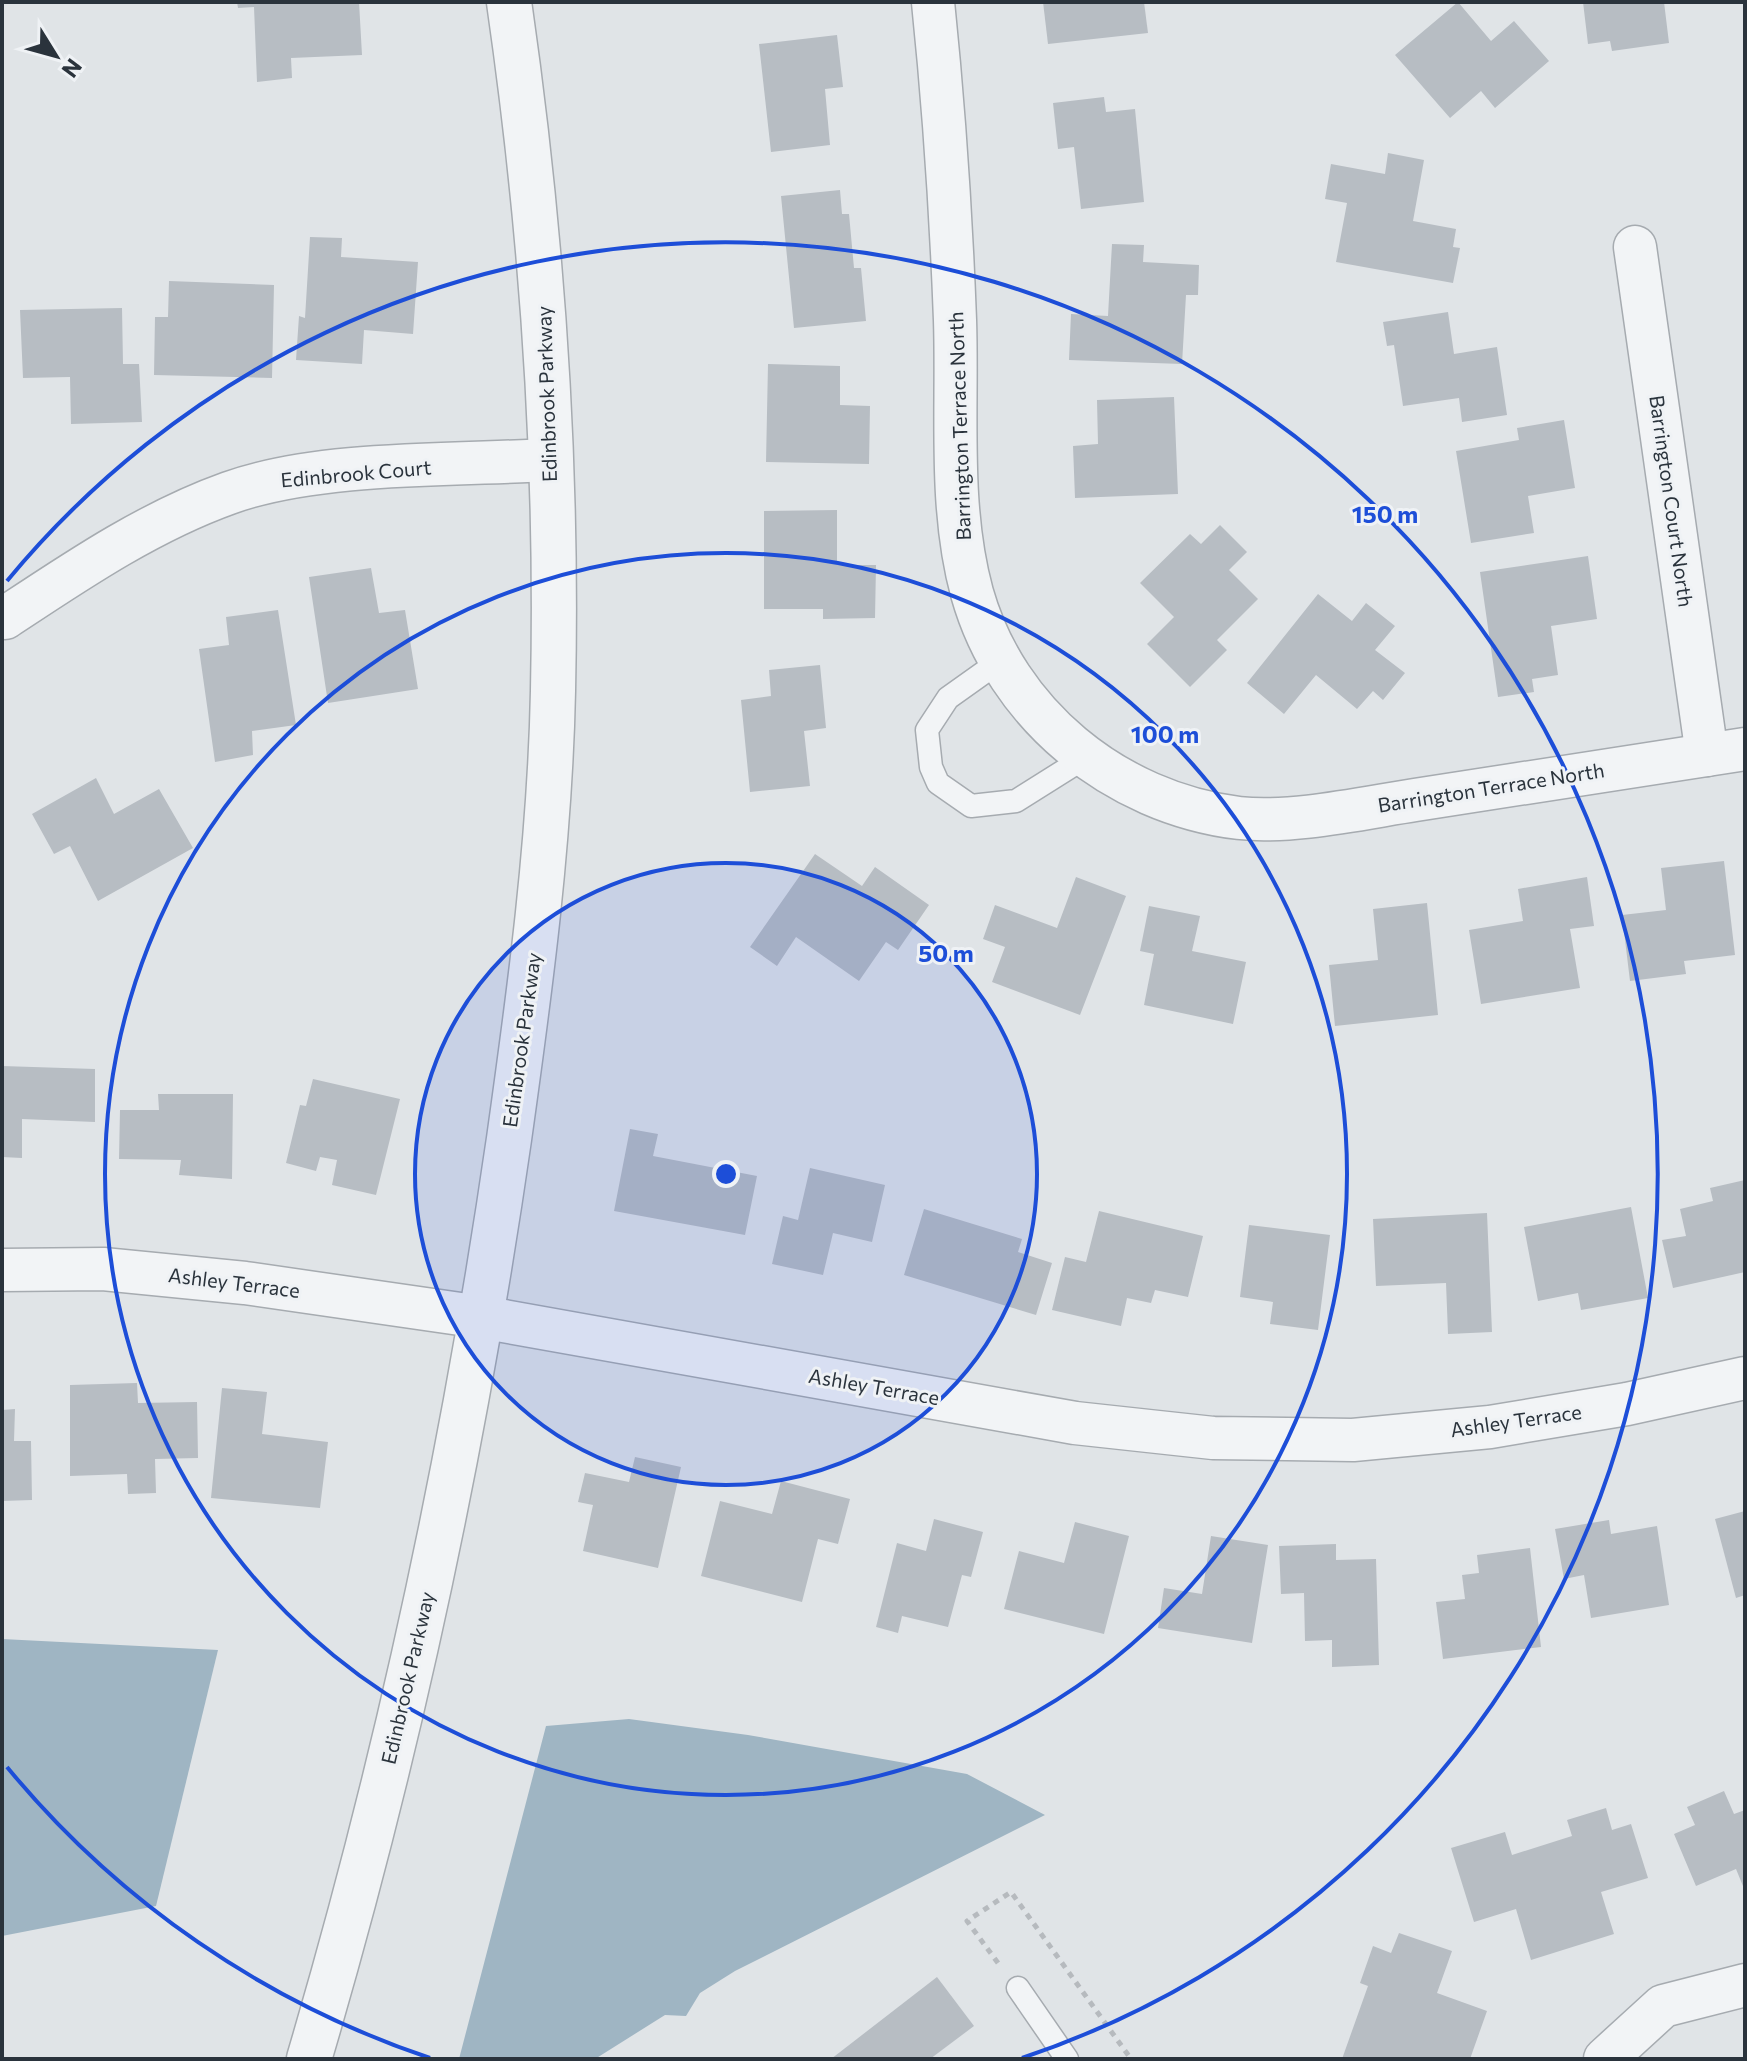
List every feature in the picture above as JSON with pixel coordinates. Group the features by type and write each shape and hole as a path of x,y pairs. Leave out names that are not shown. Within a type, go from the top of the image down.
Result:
{"street":[{"name":"Edinbrook Parkway","path":"309,2059 403,1711 481,1317 518,1072 543,848 553,694 547,331 509,2"},
{"name":"Barrington Terrace North","path":"933,2 949,160 959,518 972,593 1000,661 1043,721 1100,769 1168,801 1240,818 1316,815 1726,752"},
{"name":"Barrington Court North","path":"1635,247 1726,752"},
{"name":"Edinbrook Court","path":"5,618 94,560 162,521 231,492 297,476 551,460"},
{"name":"Ashley Terrace","path":"2,1270 103,1269 229,1281 481,1317 1075,1423 1213,1438 1353,1440 1490,1427 1627,1404 1745,1378"},
{"path":"1605,2059 1663,2006 1745,1985"}],"lane":[{"path":"1000,661 948,698 927,730 931,767 938,783 971,806 1016,801 1086,757"},
{"path":"1018,1988 1067,2059"}],"water":[{"path":"2,1639 218,1650 156,1906 2,1936"},
{"path":"629,1719 748,1735 967,1774 1045,1815 735,1971 700,1993 686,2016 665,2015 595,2059 459,2059 546,1726"}],"building":[{"path":"237,2 359,2 362,55 291,58 292,78 257,82 254,7 238,8"},
{"path":"1043,2 1144,2 1148,33 1048,44"},
{"path":"1458,2 1491,41 1514,21 1549,61 1495,108 1481,91 1450,118 1395,55"},
{"path":"1583,2 1664,2 1669,43 1612,51 1610,41 1588,44"},
{"path":"837,35 843,87 825,89 830,145 771,152 759,44"},
{"path":"1104,97 1106,112 1135,109 1144,202 1081,209 1074,147 1058,149 1053,103"},
{"path":"1388,153 1424,160 1413,221 1456,229 1453,247 1460,248 1453,283 1336,262 1347,203 1325,199 1331,164 1385,174"},
{"path":"840,190 842,214 849,214 854,268 861,268 866,321 794,328 781,196"},
{"path":"310,237 342,238 341,257 418,262 413,334 364,330 362,364 296,360 299,316 305,318"},
{"path":"1112,244 1144,245 1143,262 1199,265 1198,295 1186,295 1182,364 1069,360 1071,314 1108,316"},
{"path":"169,281 274,285 272,378 154,375 155,317 168,317"},
{"path":"122,308 123,364 139,364 142,422 71,424 70,377 23,378 20,310"},
{"path":"1448,312 1454,354 1497,347 1507,415 1462,422 1459,398 1403,406 1394,345 1387,346 1383,322"},
{"path":"768,364 840,366 840,405 870,406 869,464 766,462"},
{"path":"1174,397 1178,494 1075,498 1073,446 1098,444 1097,400"},
{"path":"1564,420 1575,488 1528,496 1534,533 1471,543 1456,451 1519,440 1517,428"},
{"path":"837,510 837,565 876,565 875,618 823,619 823,609 764,609 764,511"},
{"path":"1220,525 1247,552 1229,570 1258,599 1217,640 1227,650 1190,687 1147,644 1174,617 1140,583 1190,534 1201,544"},
{"path":"1588,556 1597,619 1551,626 1558,675 1532,679 1534,692 1498,697 1480,572"},
{"path":"371,568 379,613 405,610 418,689 328,703 309,577"},
{"path":"1318,594 1352,621 1366,603 1395,626 1375,650 1405,673 1383,700 1373,691 1357,709 1316,675 1284,714 1247,683"},
{"path":"278,610 296,725 252,731 253,755 215,762 199,649 229,645 226,617"},
{"path":"820,665 826,728 804,731 810,786 750,792 741,700 771,696 769,670"},
{"path":"96,778 114,814 159,789 193,848 98,901 70,846 54,854 32,814"},
{"path":"815,854 862,886 875,867 929,905 898,950 886,942 859,981 796,937 777,966 750,947"},
{"path":"1724,861 1735,955 1684,961 1686,974 1630,981 1622,915 1666,910 1661,868"},
{"path":"1076,877 1126,896 1080,1015 992,982 1005,947 983,939 995,905 1057,928"},
{"path":"1587,877 1594,926 1570,929 1580,988 1481,1004 1469,930 1523,921 1518,889"},
{"path":"1427,903 1438,1015 1335,1026 1329,965 1378,960 1373,909"},
{"path":"1149,906 1200,916 1192,951 1246,962 1233,1024 1144,1005 1154,954 1140,951"},
{"path":"2,1066 95,1069 95,1122 22,1119 22,1158 2,1157"},
{"path":"313,1079 400,1099 376,1195 332,1185 337,1160 320,1157 316,1171 286,1163 300,1105 306,1106"},
{"path":"158,1094 233,1094 232,1179 179,1175 181,1160 119,1159 120,1110 159,1110"},
{"path":"630,1129 658,1134 653,1156 757,1176 745,1235 614,1211"},
{"path":"810,1168 885,1185 872,1242 833,1233 823,1275 772,1264 783,1216 798,1220"},
{"path":"1745,1180 1745,1272 1673,1288 1662,1240 1686,1236 1680,1209 1713,1201 1710,1188"},
{"path":"1631,1207 1648,1298 1581,1310 1578,1293 1538,1301 1524,1227"},
{"path":"924,1209 1022,1239 1018,1252 1052,1263 1036,1315 904,1275"},
{"path":"1099,1211 1203,1236 1188,1297 1155,1290 1151,1303 1127,1298 1121,1326 1052,1310 1065,1257 1086,1262"},
{"path":"1487,1213 1492,1332 1448,1334 1446,1283 1376,1286 1373,1219"},
{"path":"1249,1225 1330,1235 1318,1330 1270,1324 1273,1302 1240,1297"},
{"path":"137,1383 138,1403 197,1402 198,1458 155,1459 156,1493 128,1494 127,1474 70,1476 70,1385"},
{"path":"222,1388 267,1392 262,1434 328,1442 320,1508 211,1498"},
{"path":"15,1409 14,1441 31,1441 32,1500 2,1501 2,1410"},
{"path":"635,1457 681,1467 658,1568 583,1551 593,1505 578,1502 585,1473 629,1482"},
{"path":"781,1481 850,1499 838,1544 818,1539 802,1602 701,1576 720,1501 772,1514"},
{"path":"1745,1511 1745,1595 1736,1598 1715,1519"},
{"path":"934,1519 983,1532 971,1577 962,1575 948,1627 902,1616 898,1633 876,1627 897,1543 926,1551"},
{"path":"1609,1520 1611,1534 1657,1526 1669,1605 1591,1618 1584,1575 1564,1579 1555,1529"},
{"path":"1075,1522 1129,1536 1104,1634 1004,1609 1019,1551 1064,1563"},
{"path":"1211,1536 1268,1545 1252,1643 1158,1628 1164,1588 1202,1594"},
{"path":"1336,1544 1336,1560 1376,1559 1379,1665 1332,1667 1332,1640 1305,1641 1304,1593 1281,1594 1279,1546"},
{"path":"1530,1548 1541,1647 1443,1659 1436,1602 1465,1599 1462,1575 1479,1573 1477,1555"},
{"path":"1724,1791 1734,1814 1745,1810 1745,1891 1736,1869 1696,1886 1674,1834 1695,1825 1687,1807"},
{"path":"1606,1808 1612,1830 1631,1824 1648,1878 1601,1892 1614,1934 1531,1960 1516,1909 1474,1922 1451,1848 1505,1832 1512,1855 1572,1836 1567,1820"},
{"path":"1399,1933 1452,1951 1437,1993 1487,2011 1470,2059 1342,2059 1368,1986 1360,1983 1373,1946 1391,1953"},
{"path":"937,1977 974,2026 930,2059 831,2059"}]}
